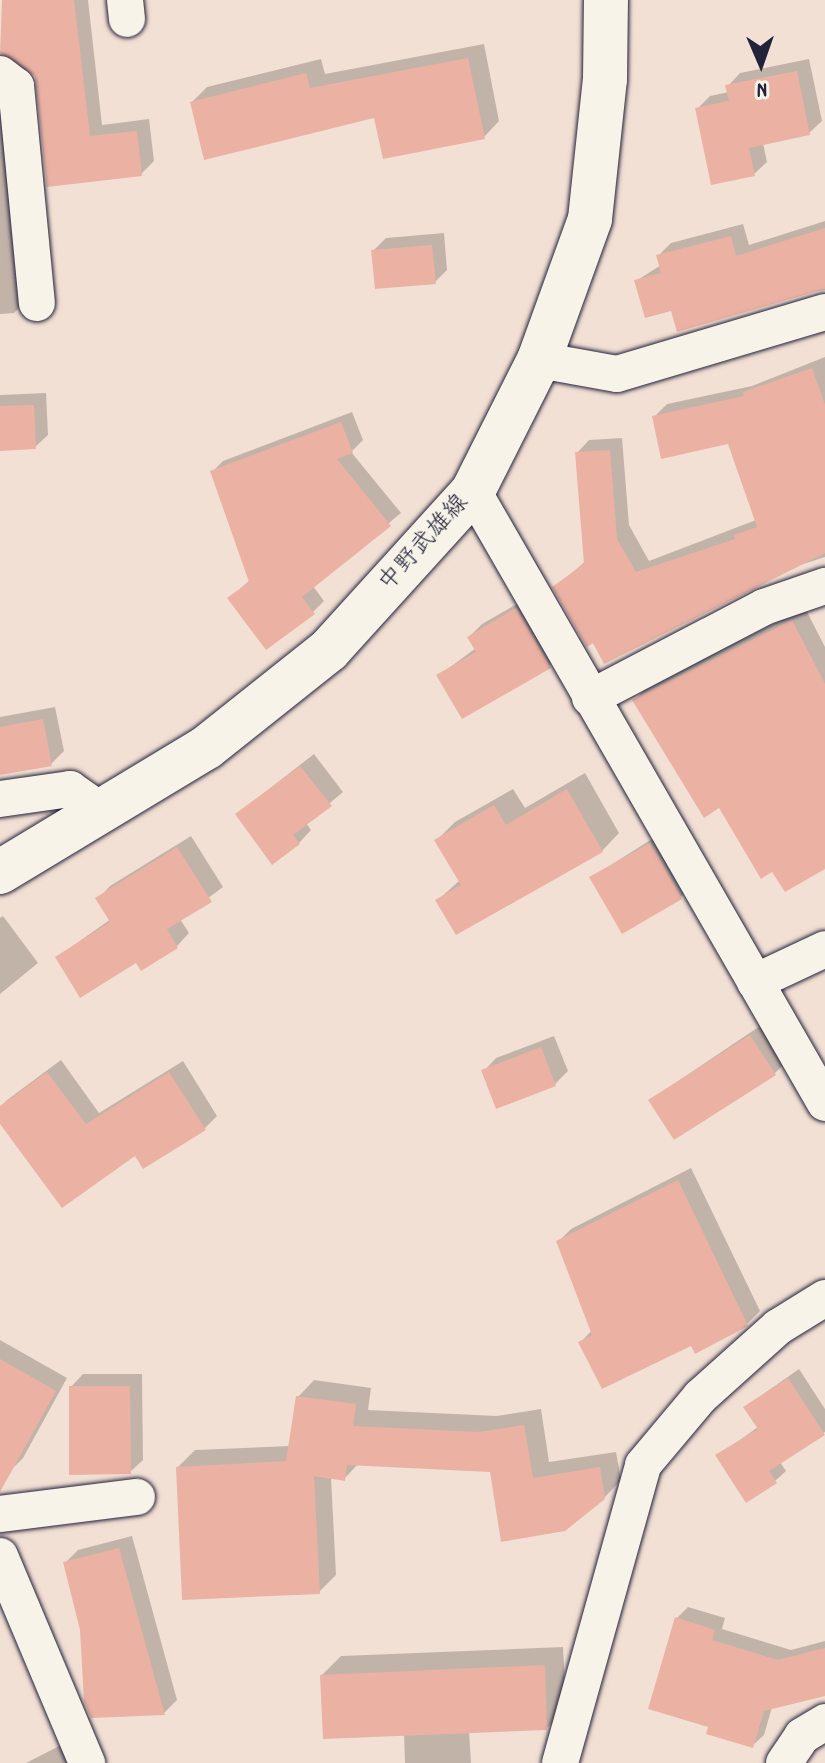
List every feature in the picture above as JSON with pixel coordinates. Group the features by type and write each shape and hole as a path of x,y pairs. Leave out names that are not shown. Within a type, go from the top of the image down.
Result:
{"main road":[{"name":"中野武雄線","path":"0,872 207,747 329,650 473,491 539,360 590,219 605,79 606,0"}],"street":[{"path":"0,74 16,86 37,303"},
{"path":"539,360 617,374 825,312"},
{"path":"473,491 825,1103"},
{"path":"590,698 764,607 825,586"},
{"path":"0,799 70,789 101,811"},
{"path":"755,982 825,949"},
{"path":"560,1763 643,1465 700,1397 778,1327 825,1298"},
{"path":"0,1514 137,1497"},
{"path":"0,1556 87,1763"},
{"path":"784,1763 802,1736 825,1722"}],"building":[{"path":"2,0 74,0 90,136 137,131 142,176 47,187 35,76 0,53"},
{"path":"468,58 485,139 383,159 374,118 204,160 190,102 306,73 310,88"},
{"path":"797,71 810,135 749,148 755,176 711,185 695,108 729,101 725,85"},
{"path":"825,228 825,289 677,332 671,311 645,318 634,280 661,273 656,255 731,236 736,256"},
{"path":"432,245 436,284 375,289 371,250"},
{"path":"812,368 825,405 825,553 604,664 593,643 587,647 552,587 584,564 575,452 610,450 617,539 636,572 735,539 734,535 757,527 728,444 661,459 652,416 744,396 743,392"},
{"path":"34,405 36,449 0,451 0,406"},
{"path":"341,422 353,453 337,459 391,526 302,597 315,614 266,650 227,598 249,582 210,471"},
{"path":"516,608 551,668 462,719 436,675 476,652 467,637"},
{"path":"792,620 825,684 825,869 785,892 772,872 761,879 719,808 704,818 632,700"},
{"path":"43,719 52,766 0,775 0,727"},
{"path":"300,766 332,806 293,835 300,844 272,865 235,814"},
{"path":"567,789 603,852 456,935 435,900 461,885 434,840 494,805 506,825"},
{"path":"650,843 682,899 622,934 589,877"},
{"path":"177,847 212,902 167,929 178,948 141,971 136,963 80,998 55,957 110,922 95,898"},
{"path":"750,1035 776,1075 674,1140 648,1100"},
{"path":"541,1047 556,1086 496,1109 481,1070"},
{"path":"47,1072 86,1124 169,1072 206,1130 143,1169 135,1156 62,1208 0,1124 0,1106"},
{"path":"678,1180 748,1326 695,1354 691,1346 602,1389 578,1342 592,1335 556,1241"},
{"path":"0,1359 56,1391 0,1492"},
{"path":"788,1378 825,1435 769,1471 777,1483 746,1503 715,1455 758,1429 743,1407"},
{"path":"69,1386 130,1386 131,1474 69,1475"},
{"path":"296,1396 356,1404 353,1426 479,1432 524,1425 533,1478 600,1467 605,1499 565,1531 501,1542 490,1472 347,1465 345,1481 314,1476 320,1594 182,1600 176,1467 286,1461"},
{"path":"119,1548 165,1715 91,1718 84,1701 80,1630 63,1562"},
{"path":"675,1617 715,1630 712,1640 778,1660 825,1648 825,1696 764,1711 753,1748 706,1734 708,1727 648,1709"},
{"path":"545,1665 547,1730 323,1739 320,1675"}]}
